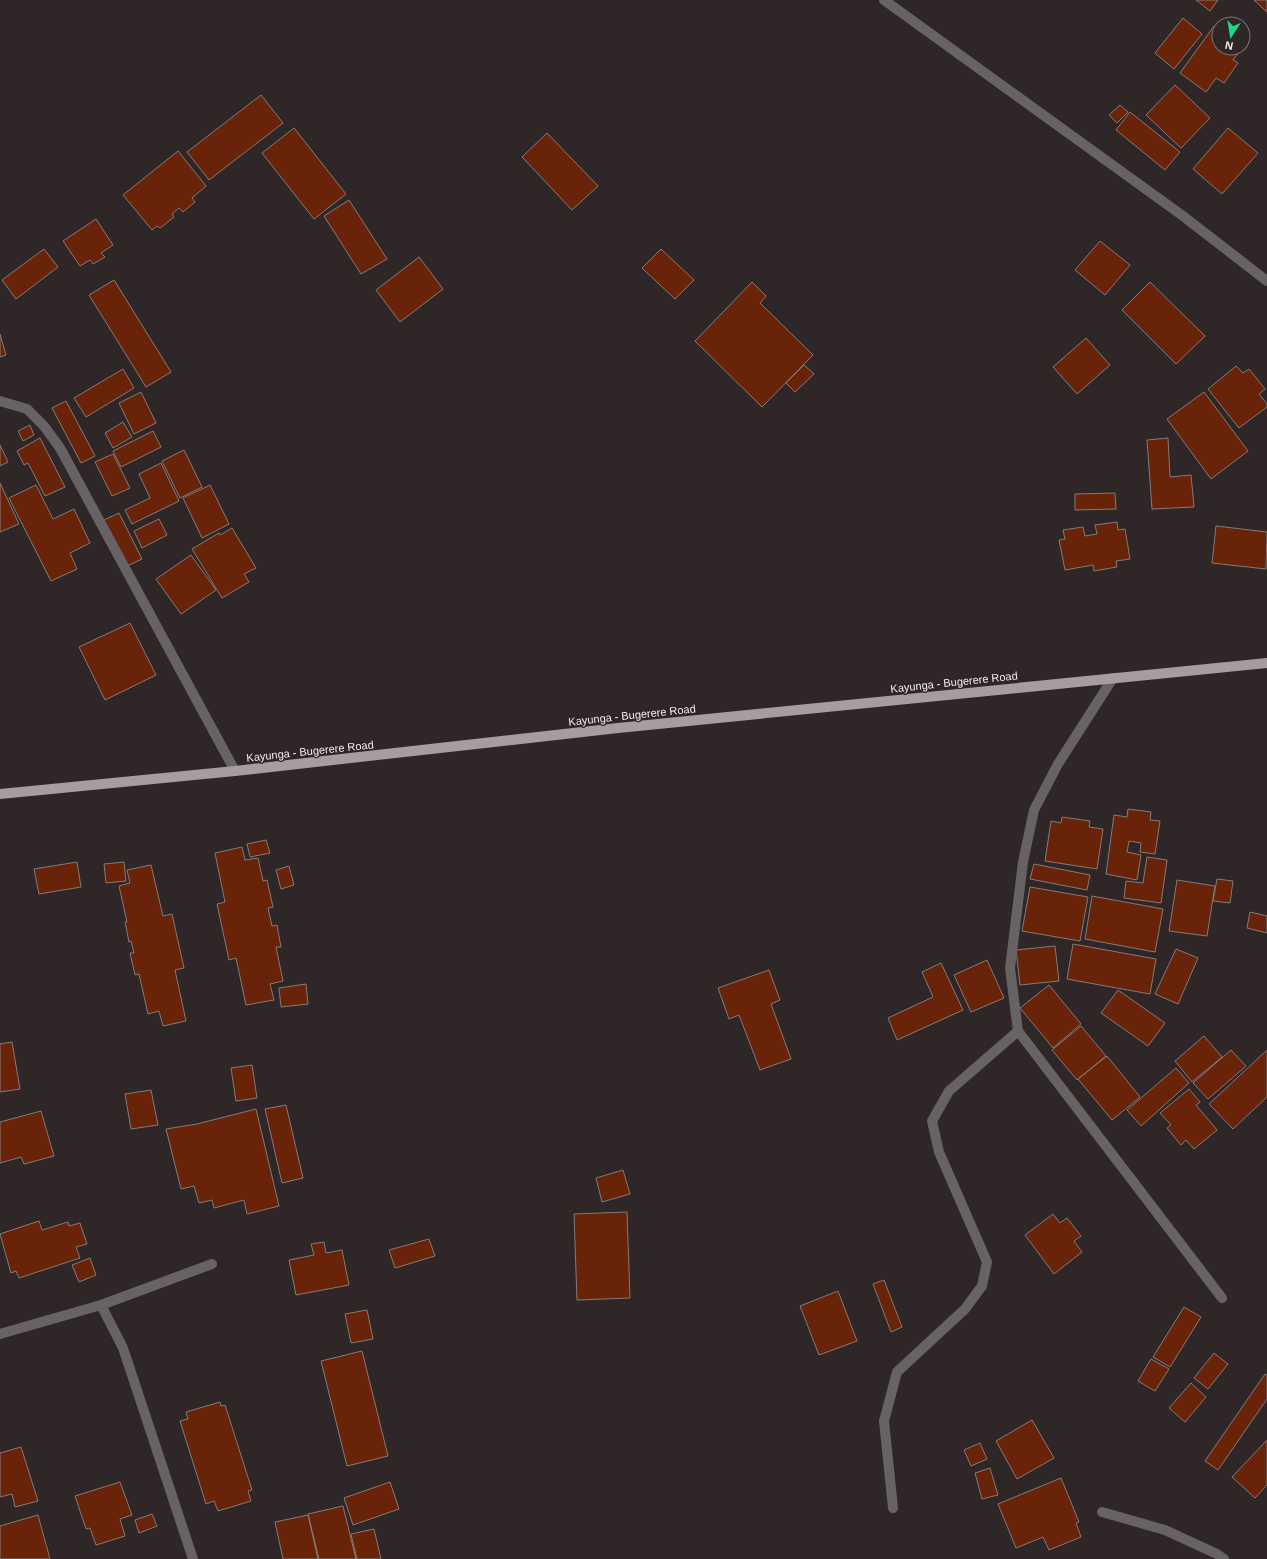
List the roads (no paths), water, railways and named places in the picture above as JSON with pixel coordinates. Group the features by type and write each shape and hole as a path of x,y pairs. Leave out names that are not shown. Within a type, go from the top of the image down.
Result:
{"main road":[{"name":"Kayunga - Bugerere Road","path":"0,794 235,771 618,728 1267,663"}],"street":[{"path":"884,0 1183,216 1267,281"},
{"path":"0,402 27,409 44,426 60,448 235,771"},
{"path":"1113,678 1058,764 1034,810 1023,862 1010,968 1018,1030 1222,1298"},
{"path":"893,1508 884,1422 897,1372 965,1309 982,1286 987,1262 939,1152 932,1121 949,1091 1018,1030"},
{"path":"0,1334 101,1306 212,1264"},
{"path":"101,1306 123,1348 193,1559"},
{"path":"1102,1512 1165,1530 1217,1554 1224,1559"}]}
